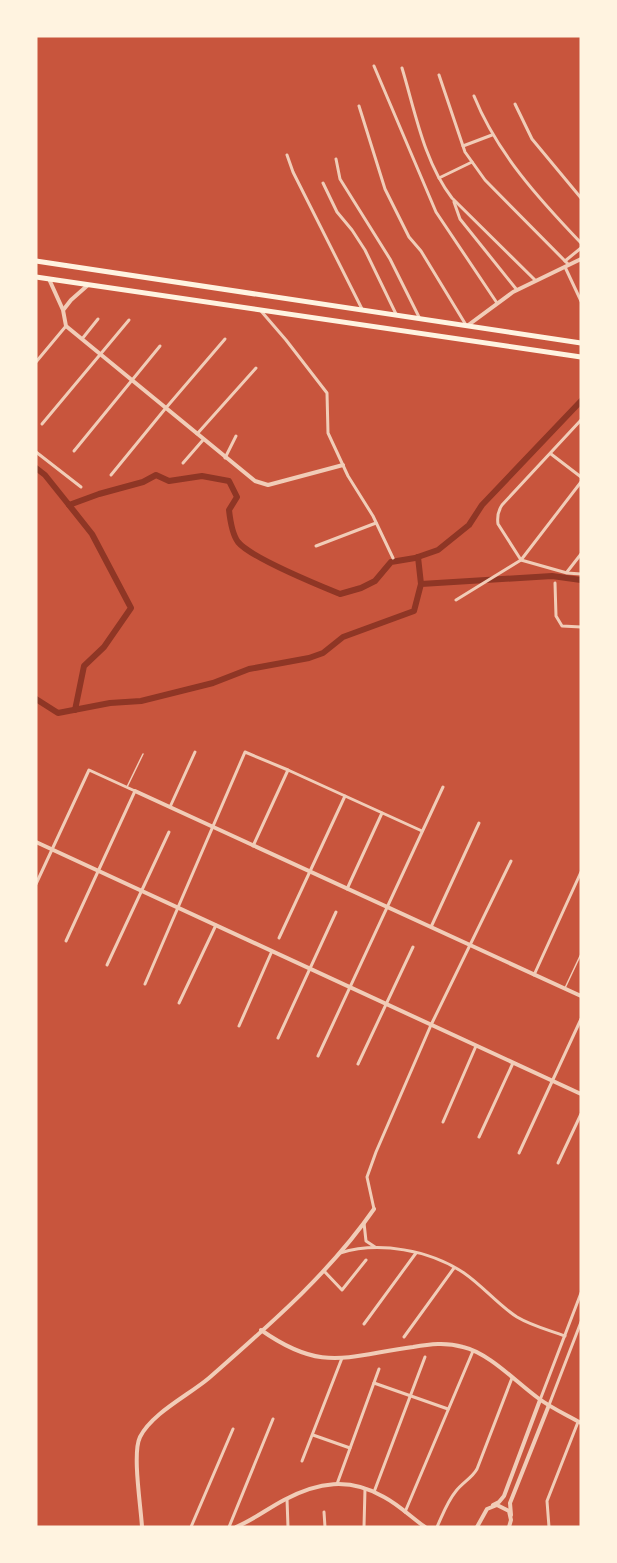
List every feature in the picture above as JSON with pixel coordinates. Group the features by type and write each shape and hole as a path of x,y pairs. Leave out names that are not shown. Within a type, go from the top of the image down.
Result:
{"highway":[{"path":"36,261 581,344"},
{"path":"36,277 581,357"}],"street":[{"path":"374,66 436,212 497,303"},
{"path":"402,68 430,158 439,178 454,199 535,280"},
{"path":"439,75 463,146 472,162 485,180 566,264 581,301"},
{"path":"474,96 492,135 524,179 581,245 566,264"},
{"path":"515,104 531,139 581,198"},
{"path":"359,106 385,189 404,228 444,286 467,326 517,290 566,264 581,259"},
{"path":"463,146 492,135"},
{"path":"287,155 293,172 363,310"},
{"path":"336,159 340,179 390,259 420,319"},
{"path":"439,178 472,162"},
{"path":"323,183 337,212 365,250 397,316"},
{"path":"454,199 460,219 517,290"},
{"path":"49,279 63,310 66,326 196,435 255,481 268,485 343,465"},
{"path":"63,310 88,285"},
{"path":"260,310 327,393 328,433 393,558"},
{"path":"82,339 98,319"},
{"path":"42,424 129,320"},
{"path":"36,362 66,326"},
{"path":"111,476 225,339"},
{"path":"74,451 160,346"},
{"path":"196,435 256,368"},
{"path":"581,420 499,509 498,524 521,560 567,573 581,574"},
{"path":"225,458 236,436"},
{"path":"183,463 203,440"},
{"path":"36,452 81,487"},
{"path":"551,454 581,477"},
{"path":"456,600 521,560 581,482"},
{"path":"316,546 376,523"},
{"path":"567,573 581,554"},
{"path":"555,583 556,616 562,626 581,627"},
{"path":"170,807 195,752"},
{"path":"145,984 245,752 422,831"},
{"path":"36,884 89,770 581,996"},
{"path":"254,846 288,770"},
{"path":"318,1056 442,787"},
{"path":"66,941 135,792"},
{"path":"279,938 345,796"},
{"path":"347,889 382,813"},
{"path":"431,927 479,823"},
{"path":"107,965 169,832"},
{"path":"36,842 581,1094"},
{"path":"142,1527 136,1457 141,1435 149,1424 207,1380 324,1271 374,1209 367,1177 397,1100 511,861"},
{"path":"534,975 581,872"},
{"path":"278,1038 336,912"},
{"path":"178,1003 216,925"},
{"path":"358,1064 413,947"},
{"path":"239,1026 272,951"},
{"path":"519,1153 581,1019"},
{"path":"443,1122 476,1046"},
{"path":"479,1137 513,1063"},
{"path":"558,1163 581,1114"},
{"path":"364,1223 366,1241 376,1248"},
{"path":"340,1253 353,1249 376,1248 416,1252 464,1273 519,1318 565,1336"},
{"path":"364,1324 416,1252"},
{"path":"324,1271 342,1290 366,1260"},
{"path":"404,1337 454,1267"},
{"path":"477,1527 484,1512 504,1496 581,1293"},
{"path":"509,1527 510,1503 581,1322"},
{"path":"261,1330 301,1354 332,1359 431,1344 449,1344 480,1354 540,1400 579,1422 547,1501 549,1527"},
{"path":"405,1512 473,1351"},
{"path":"374,1492 425,1357"},
{"path":"302,1461 342,1358"},
{"path":"337,1484 379,1369"},
{"path":"437,1527 455,1492 473,1476 512,1378"},
{"path":"374,1383 448,1409"},
{"path":"229,1527 273,1419"},
{"path":"191,1527 232,1429"},
{"path":"313,1435 350,1448"},
{"path":"236,1527 248,1525 287,1498 313,1488 349,1483 383,1496 425,1527"},
{"path":"364,1489 364,1527"},
{"path":"287,1498 288,1527"},
{"path":"493,1505 506,1508 511,1515"},
{"path":"324,1512 325,1527"}],"lane":[{"path":"127,788 143,754"},
{"path":"564,989 581,954"}],"waterway":[{"path":"36,468 45,475 69,505 143,482 156,475 169,481 202,476 229,481 237,497 229,510 233,531 238,542 256,556 340,594 375,581 391,562 415,558 438,550 469,525 482,505 581,401"},
{"path":"69,505 92,534 131,608 104,647 84,666 75,710"},
{"path":"418,557 421,584"},
{"path":"36,699 58,713 110,703 141,701 213,683 249,669 309,658 323,653 343,637 414,611 421,584 552,576 581,580"}]}
